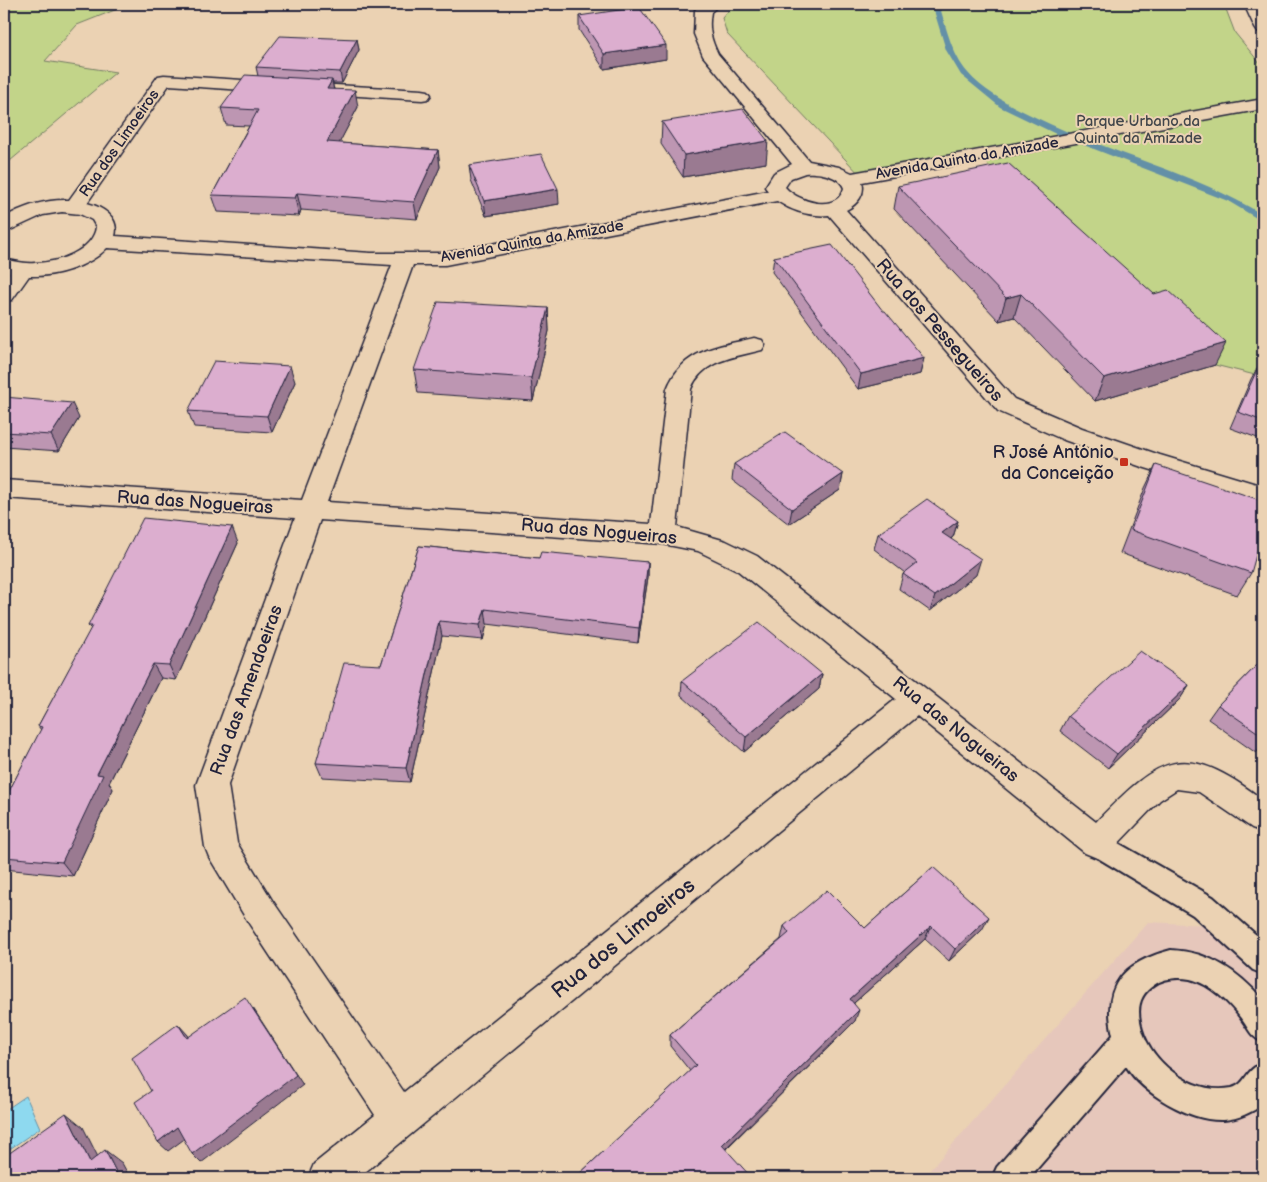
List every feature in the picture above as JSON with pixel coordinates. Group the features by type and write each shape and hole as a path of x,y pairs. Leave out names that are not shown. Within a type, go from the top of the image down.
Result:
{"street":[{"path":"712,4 703,10 700,23 702,40 711,56 804,167"},
{"path":"1252,4 1263,28"},
{"name":"Rua dos Limoeiros","path":"74,207 164,80 422,96"},
{"name":"Avenida Quinta da Amizade","path":"833,207 845,202 852,196 853,188 849,179 1263,104"},
{"path":"833,207 802,207 788,202 779,195 775,187 777,179 785,172 804,167 826,168 849,179"},
{"name":"Avenida Quinta da Amizade","path":"102,241 371,259 445,259 779,195"},
{"path":"4,227 30,212 52,207 74,207 91,211 103,218 107,229 102,241 88,253 68,263 45,269 13,267 4,295"},
{"name":"Rua dos Pessegueiros","path":"833,207 1006,405 1108,446 1263,496"},
{"name":"Rua das Amendoeiras","path":"400,1119 260,911 221,847 212,785 311,510 405,259"},
{"path":"663,534 679,389 683,378 706,357 754,345"},
{"name":"Rua das Nogueiras","path":"4,489 663,534 700,542 734,554 918,698 1097,843"},
{"name":"Rua dos Limoeiros","path":"328,1178 918,698"},
{"path":"1097,843 1155,785 1172,776 1194,776 1217,785 1263,818"}],"lane":[{"path":"1097,843 1203,906 1263,960"},
{"path":"1261,1018 1234,987 1211,972 1186,964 1166,964 1146,971 1130,986 1124,1010 1129,1040 1143,1065 1157,1079 1181,1096 1207,1104 1222,1105 1245,1099 1259,1089 1263,1078"},
{"path":"1008,1178 1129,1040"}],"shaded area":[{"path":"1148,922 1207,925 1263,976 1263,1178 923,1178"}],"green space":[{"path":"4,4 130,4 77,25 45,61 116,72 4,166"},
{"name":"Parque Urbano da Quinta da Amizade","path":"734,4 1224,4 1235,33 1263,67 1263,73 1258,77 1263,91 1263,377 1215,365 978,156 862,177 727,34 722,18"}],"water":[{"path":"26,1096 40,1128 4,1153 4,1111"}],"building":[{"path":"639,7 666,45 604,54 579,16"},
{"path":"280,36 357,39 340,72 256,67"},
{"path":"245,75 332,80 327,89 355,90 327,142 438,150 414,202 297,193 295,198 212,195 258,110 221,108"},
{"path":"743,109 768,141 684,155 662,122"},
{"path":"541,154 558,189 484,201 469,165"},
{"path":"1008,163 1154,294 1168,290 1226,343 1104,378 1021,294 1006,298 898,186"},
{"path":"832,245 883,311 885,311 924,358 861,374 774,257"},
{"path":"438,302 548,308 531,378 414,370"},
{"path":"214,361 290,366 267,416 188,411"},
{"path":"1260,363 1263,364 1263,421 1238,412"},
{"path":"4,397 72,403 51,435 4,432"},
{"path":"785,432 843,474 792,509 734,464"},
{"path":"1156,465 1263,501 1263,530 1251,573 1131,530"},
{"path":"927,499 958,521 942,533 981,559 935,596 903,574 917,563 878,534"},
{"path":"143,518 232,527 169,665 153,664 97,774 103,775 62,862 4,857 4,801 42,727 38,726 92,626 88,626"},
{"path":"419,546 539,558 541,552 648,562 639,628 485,609 480,625 439,621 406,768 316,763 344,663 381,665"},
{"path":"759,622 822,674 746,737 682,681"},
{"path":"1140,651 1189,685 1117,754 1068,716"},
{"path":"1263,659 1263,736 1218,705"},
{"path":"933,867 989,917 955,949 931,926 850,999 859,1010 722,1145 752,1178 575,1178 696,1065 670,1035 789,933 784,926 827,890 865,928"},
{"path":"245,997 296,1075 192,1154 177,1127 158,1142 135,1102 151,1091 132,1058 178,1024 187,1038"},
{"path":"66,1113 90,1162 105,1150 119,1178 4,1178 4,1157"}],"waterway":[{"path":"935,4 950,50 965,75 1003,105 1061,133 1231,199 1263,219"}],"place":[{"name":"R José António da Conceição","path":"1124,462"}]}
